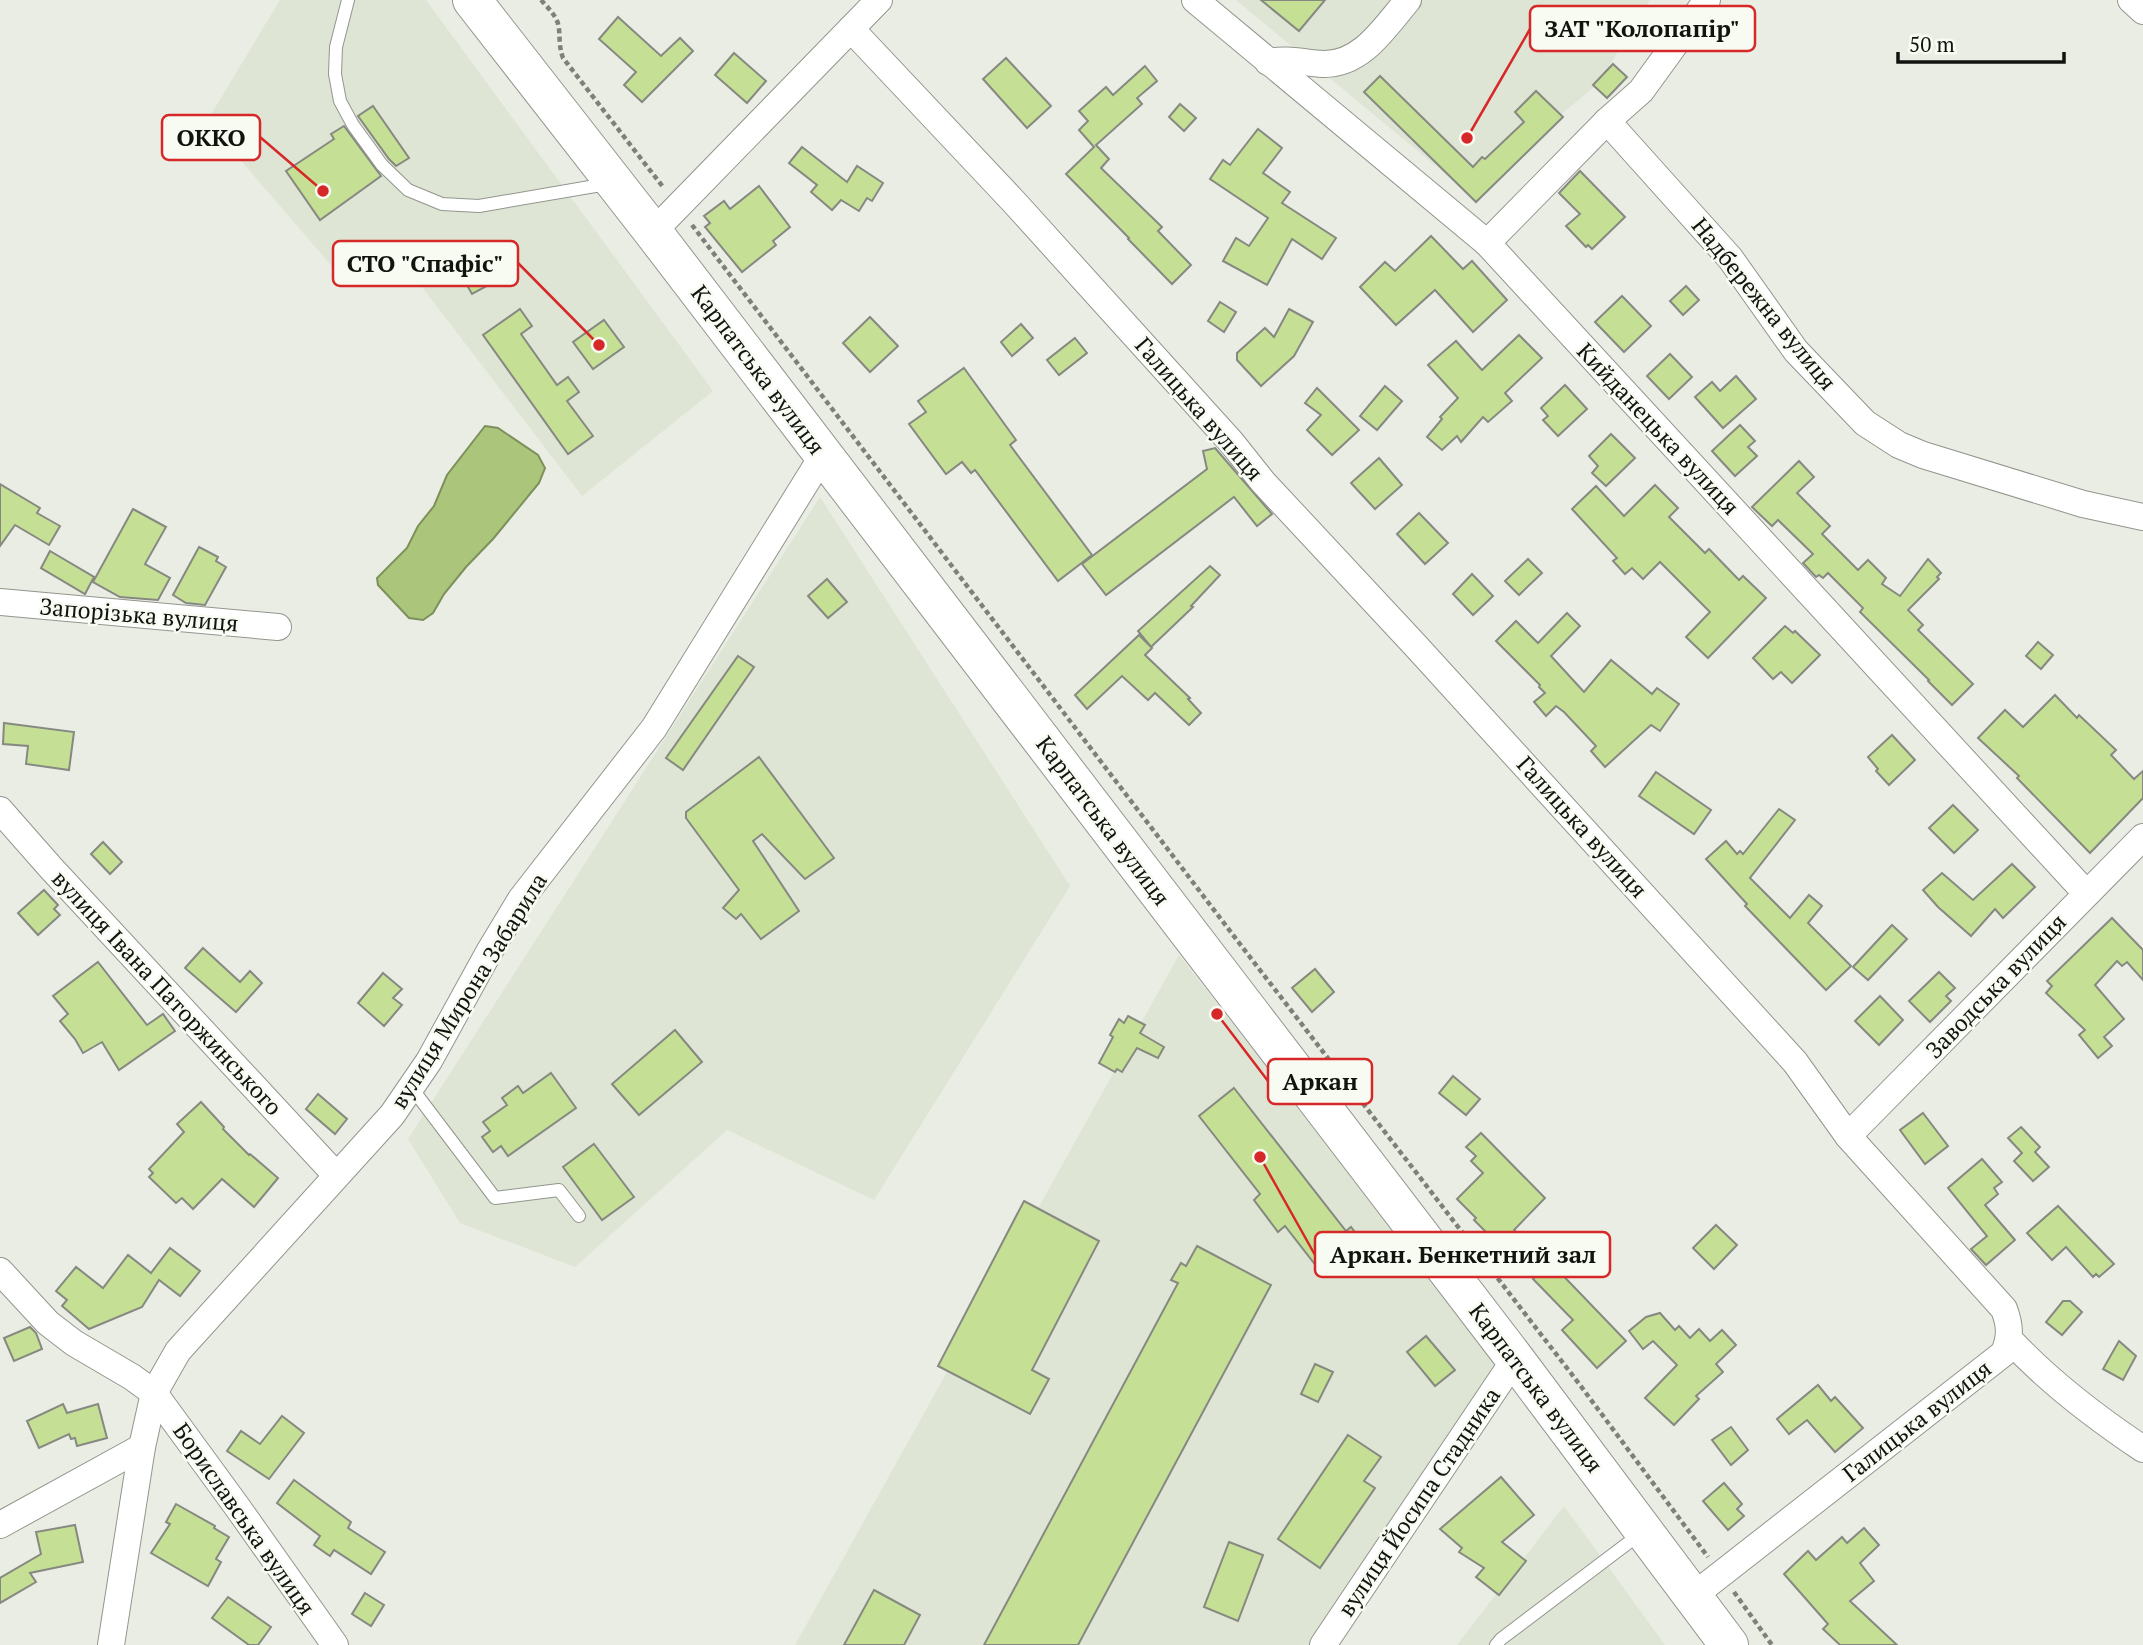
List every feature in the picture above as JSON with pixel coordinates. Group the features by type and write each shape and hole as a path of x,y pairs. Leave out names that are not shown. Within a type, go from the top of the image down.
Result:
{"main road":[{"name":"Карпатська вулиця","path":"472,0 614,182 665,219 823,455 1644,1531 1707,1585 1729,1645"}],"street":[{"path":"665,219 880,0"},
{"name":"Кийданецька вулиця","path":"1195,0 1487,243 2086,893"},
{"path":"1268,62 1284,59 1338,64 1355,57 1375,39 1408,0"},
{"path":"1487,243 1607,121 1641,91 1707,0"},
{"path":"2131,0 2143,11"},
{"name":"Галицька вулиця","path":"851,29 1014,202 1232,443 1263,482 1795,1062 1848,1136 2004,1308 2010,1326 2010,1340 2004,1353 1707,1585"},
{"name":"Надбережна вулиця","path":"1607,121 1730,258 1796,351 1846,404 1881,435 1910,451 1936,460 2083,505 2143,517"},
{"name":"вулиця Мирона Забарила","path":"111,1645 153,1393 178,1350 384,1124 429,1061 521,899 654,728 823,455"},
{"name":"Запорізька вулиця","path":"0,602 278,627"},
{"name":"вулиця Івана Паторжинського","path":"0,810 336,1175"},
{"name":"Заводська вулиця","path":"1848,1136 2143,836"},
{"name":"Бориславська вулиця","path":"0,1271 48,1323 74,1343 132,1377 153,1393 334,1645"},
{"path":"2010,1340 2036,1368 2074,1401 2143,1449"},
{"name":"вулиця Йосипа Стадника","path":"1323,1645 1515,1359"},
{"path":"0,1525 142,1447"}],"lane":[{"path":"348,0 336,47 335,74 340,101 353,125 382,165 408,190 442,204 479,206 614,182"},
{"path":"411,1086 495,1198 559,1189 579,1216"},
{"path":"1496,1645 1644,1531"}],"path":[{"path":"541,0 554,14 559,27 558,46 563,58 665,219 1251,959 1572,1374 1707,1585 1772,1645"}],"shaded area":[{"path":"280,0 426,0 713,391 582,496 422,287 342,278 207,121"},
{"path":"1236,0 1650,0 1598,84 1467,192"},
{"path":"485,426 498,428 538,455 545,468 539,483 466,567 444,594 433,613 423,620 409,618 378,585 377,578 407,548 418,526 434,506 447,475"},
{"path":"820,497 1070,886 874,1200 727,1130 575,1267 460,1223 408,1139"},
{"path":"1179,955 1502,1373 1318,1645 795,1645"},
{"path":"1564,1506 1665,1645 1457,1645"}],"building":[{"path":"1261,0 1325,0 1299,31"},
{"path":"618,17 661,56 680,38 693,51 642,102 624,85 636,72 599,39"},
{"path":"734,53 766,81 747,103 715,75"},
{"path":"1006,58 1051,106 1027,128 983,79"},
{"path":"1613,64 1627,77 1607,98 1593,85"},
{"path":"1145,66 1157,81 1137,98 1142,104 1096,145 1109,159 1101,168 1162,227 1158,231 1191,265 1172,284 1066,174 1094,147 1079,130 1088,121 1079,111 1106,87 1113,95"},
{"path":"1380,76 1473,167 1524,122 1515,112 1536,91 1563,117 1476,202 1364,92"},
{"path":"1180,104 1196,118 1184,131 1169,117"},
{"path":"373,106 409,158 396,166 358,116"},
{"path":"344,126 381,176 320,220 286,171 334,139 331,134"},
{"path":"1258,129 1282,148 1263,173 1290,192 1282,203 1336,238 1322,259 1292,239 1267,285 1223,261 1236,238 1249,246 1268,218 1210,179 1223,160 1230,165"},
{"path":"802,147 847,182 857,166 883,183 872,201 867,198 859,211 841,200 832,210 811,192 817,185 789,163"},
{"path":"1580,171 1625,217 1592,249 1588,245 1586,247 1566,226 1580,214 1559,193"},
{"path":"759,186 790,227 773,241 776,245 742,272 705,227 710,223 704,216 724,201 730,209"},
{"path":"1431,236 1463,269 1472,261 1507,300 1473,332 1435,290 1396,325 1360,287 1385,262 1395,271"},
{"path":"484,265 494,282 472,294 463,278"},
{"path":"1686,286 1699,300 1683,315 1670,301"},
{"path":"1622,296 1651,326 1624,352 1595,322"},
{"path":"1220,302 1236,312 1224,332 1208,321"},
{"path":"520,309 532,326 521,334 557,385 568,377 579,392 567,401 593,436 568,454 483,335"},
{"path":"1289,309 1313,322 1294,356 1261,386 1237,360 1237,353 1265,328 1274,337"},
{"path":"870,317 898,346 870,372 843,343"},
{"path":"604,320 624,347 593,369 573,342"},
{"path":"1021,324 1033,338 1012,356 1001,342"},
{"path":"1519,335 1542,358 1505,393 1512,401 1488,422 1483,417 1461,442 1457,436 1442,450 1427,437 1442,419 1440,417 1458,398 1428,365 1456,341 1482,370"},
{"path":"1075,338 1087,353 1059,375 1047,360"},
{"path":"1670,354 1692,377 1669,399 1647,376"},
{"path":"964,368 1016,440 1010,445 1092,555 1058,581 975,470 971,473 962,462 946,474 909,424 926,412 918,401"},
{"path":"1736,376 1756,399 1723,428 1695,397 1712,382 1720,391"},
{"path":"1565,385 1587,409 1558,436 1543,420 1548,416 1541,408"},
{"path":"1385,386 1402,401 1377,430 1360,416"},
{"path":"1317,388 1359,430 1332,455 1307,430 1321,415 1305,403"},
{"path":"1740,425 1755,441 1748,447 1757,456 1735,476 1712,451"},
{"path":"1611,434 1635,458 1606,486 1592,473 1598,466 1589,456"},
{"path":"1215,448 1272,514 1257,526 1234,497 1106,595 1082,564 1207,469 1203,451"},
{"path":"1379,458 1402,485 1375,509 1351,483"},
{"path":"1799,461 1814,477 1797,493 1830,526 1822,534 1858,570 1868,560 1886,578 1882,584 1900,596 1928,559 1941,573 1937,577 1939,579 1908,610 1923,625 1918,630 1973,684 1952,705 1860,612 1863,608 1828,573 1823,578 1819,575 1816,577 1803,563 1813,554 1778,520 1772,526 1752,507"},
{"path":"0,484 40,508 37,513 60,526 49,545 15,525 0,546"},
{"path":"1655,485 1678,508 1669,517 1705,553 1709,549 1739,580 1743,576 1766,598 1708,658 1686,637 1710,612 1660,562 1643,579 1632,568 1625,574 1613,561 1617,558 1572,509 1596,486 1624,516"},
{"path":"133,509 166,527 145,564 170,578 158,600 120,597 93,582"},
{"path":"1419,513 1448,543 1425,564 1397,534"},
{"path":"199,547 218,557 216,561 226,567 205,605 186,603 173,595"},
{"path":"50,551 94,577 85,594 41,568"},
{"path":"1528,559 1542,573 1519,595 1505,581"},
{"path":"1210,566 1220,575 1191,606 1193,607 1151,647 1138,631"},
{"path":"1472,574 1493,596 1473,615 1453,594"},
{"path":"827,579 847,602 828,618 808,596"},
{"path":"1567,613 1580,626 1551,656 1584,692 1611,660 1652,694 1657,688 1679,704 1660,731 1651,725 1605,767 1591,751 1596,746 1564,712 1556,706 1546,716 1534,702 1545,693 1540,685 1496,641 1516,621 1538,643"},
{"path":"1785,626 1793,633 1795,631 1820,655 1792,683 1781,672 1773,679 1753,658"},
{"path":"1139,635 1152,648 1145,655 1190,698 1188,699 1201,713 1189,725 1155,693 1148,700 1122,676 1087,709 1075,695"},
{"path":"2038,642 2053,655 2041,669 2026,656"},
{"path":"738,656 754,667 683,770 666,758"},
{"path":"2055,695 2077,718 2079,715 2116,750 2111,755 2134,779 2143,771 2143,798 2090,853 2017,778 2019,776 1978,738 2005,710 2023,727"},
{"path":"4,723 74,732 69,770 26,764 28,746 3,744"},
{"path":"1892,735 1915,760 1889,785 1868,757"},
{"path":"759,757 834,858 805,879 762,834 753,841 799,911 761,939 741,914 736,919 723,908 739,890 686,818 686,812"},
{"path":"1656,772 1711,810 1694,834 1639,796"},
{"path":"1953,805 1978,830 1954,853 1929,828"},
{"path":"1779,809 1795,820 1750,878 1790,918 1809,895 1822,906 1808,923 1851,966 1826,990 1745,906 1747,904 1706,859 1726,841 1737,854 1740,851 1743,854"},
{"path":"103,842 122,862 110,874 91,854"},
{"path":"2012,864 2035,887 2003,918 1995,909 1971,936 1923,890 1942,873 1973,900"},
{"path":"44,890 58,905 54,909 60,915 38,935 18,913"},
{"path":"2112,918 2143,950 2143,980 2127,962 2122,966 2117,961 2095,985 2124,1019 2104,1037 2112,1046 2098,1058 2079,1035 2085,1030 2046,993 2052,986 2047,981"},
{"path":"1892,925 1907,939 1868,980 1853,967"},
{"path":"203,948 240,982 250,971 262,983 236,1012 185,968"},
{"path":"98,962 147,1025 163,1014 175,1031 119,1070 102,1042 83,1053 60,1021 68,1014 53,996"},
{"path":"1315,969 1334,992 1312,1012 1292,988"},
{"path":"1939,972 1955,988 1946,996 1951,1001 1930,1022 1909,1001"},
{"path":"383,973 402,989 393,998 402,1005 384,1026 358,1003"},
{"path":"1880,996 1903,1020 1879,1045 1855,1021"},
{"path":"1128,1016 1145,1025 1140,1033 1164,1047 1158,1058 1137,1048 1122,1072 1117,1069 1115,1072 1099,1063 1119,1019 1124,1023"},
{"path":"675,1030 702,1062 639,1115 612,1084"},
{"path":"551,1073 576,1108 508,1156 501,1146 493,1152 482,1137 490,1131 483,1122 507,1105 502,1098 518,1086 523,1093"},
{"path":"1453,1076 1480,1099 1466,1115 1439,1093"},
{"path":"1234,1088 1346,1231 1351,1227 1364,1244 1324,1276 1285,1226 1278,1232 1254,1200 1260,1194 1199,1116"},
{"path":"318,1094 347,1119 335,1134 306,1109"},
{"path":"201,1102 249,1155 278,1178 254,1207 222,1179 193,1209 182,1198 176,1203 149,1177 153,1173 149,1169 184,1132 177,1124"},
{"path":"1923,1113 1948,1146 1925,1164 1900,1130"},
{"path":"2021,1127 2040,1147 2035,1152 2049,1167 2033,1181 2014,1161 2022,1153 2008,1138"},
{"path":"1481,1133 1545,1198 1501,1247 1457,1199 1483,1173 1471,1161 1476,1156 1466,1147"},
{"path":"594,1144 634,1197 602,1220 563,1167"},
{"path":"1982,1159 2002,1182 1994,1188 1998,1194 1985,1205 2015,1240 1986,1265 1971,1249 1987,1236 1948,1188"},
{"path":"1024,1201 1099,1241 1032,1370 1049,1379 1030,1414 938,1366"},
{"path":"2058,1206 2114,1264 2099,1277 2096,1274 2093,1277 2066,1247 2052,1260 2027,1233"},
{"path":"1716,1225 1737,1245 1714,1269 1693,1248"},
{"path":"1197,1246 1271,1285 1078,1645 984,1645 1178,1283 1171,1280 1181,1263 1186,1266"},
{"path":"170,1248 200,1271 180,1296 159,1280 142,1307 89,1329 62,1306 67,1300 56,1291 76,1267 103,1288 128,1255 151,1273"},
{"path":"1550,1262 1626,1341 1597,1368 1562,1330 1573,1320 1533,1279"},
{"path":"2063,1301 2070,1301 2082,1312 2062,1335 2046,1322"},
{"path":"1660,1313 1675,1330 1679,1326 1690,1338 1699,1329 1710,1341 1722,1330 1736,1345 1716,1364 1723,1372 1696,1396 1699,1399 1674,1425 1645,1398 1677,1365 1653,1341 1643,1349 1629,1331 1646,1317"},
{"path":"30,1327 36,1333 42,1349 14,1361 4,1338"},
{"path":"1426,1336 1455,1370 1435,1386 1407,1352"},
{"path":"2119,1341 2136,1356 2123,1380 2103,1369"},
{"path":"1315,1364 1333,1372 1318,1402 1301,1394"},
{"path":"1818,1385 1831,1401 1835,1397 1863,1428 1835,1452 1807,1420 1789,1434 1777,1419"},
{"path":"63,1404 67,1413 98,1404 107,1438 77,1446 75,1438 71,1439 69,1434 39,1448 27,1421"},
{"path":"282,1416 304,1433 269,1479 227,1451 241,1431 260,1444"},
{"path":"1731,1427 1748,1450 1731,1465 1712,1440"},
{"path":"1348,1435 1381,1457 1364,1481 1375,1488 1320,1568 1278,1539"},
{"path":"1501,1477 1534,1515 1502,1542 1526,1561 1499,1595 1476,1577 1484,1568 1459,1552 1462,1548 1440,1529"},
{"path":"294,1480 351,1522 348,1528 385,1552 371,1574 334,1550 330,1556 314,1545 320,1536 277,1503"},
{"path":"1724,1483 1742,1504 1737,1509 1744,1516 1728,1530 1703,1501"},
{"path":"176,1504 229,1537 216,1559 221,1562 208,1586 151,1553 170,1524 166,1522"},
{"path":"75,1525 83,1562 30,1573 36,1582 0,1603 0,1578 41,1554 36,1532"},
{"path":"1864,1528 1879,1545 1860,1563 1874,1581 1850,1601 1897,1645 1840,1645 1823,1629 1828,1624 1784,1574 1808,1551 1816,1560 1842,1537 1847,1543"},
{"path":"1229,1542 1263,1555 1238,1621 1204,1607"},
{"path":"874,1590 920,1615 904,1645 844,1645"},
{"path":"365,1593 384,1605 371,1626 352,1614"},
{"path":"228,1597 271,1627 258,1645 249,1645 212,1618"}],"place":[{"name":"ЗАТ \"Колопапір\"","path":"1467,138"},
{"name":"ОККО","path":"323,191"},
{"name":"СТО \"Спафіс\"","path":"599,345"},
{"name":"Аркан","path":"1217,1014"},
{"name":"Аркан. Бенкетний зал","path":"1260,1157"}]}
